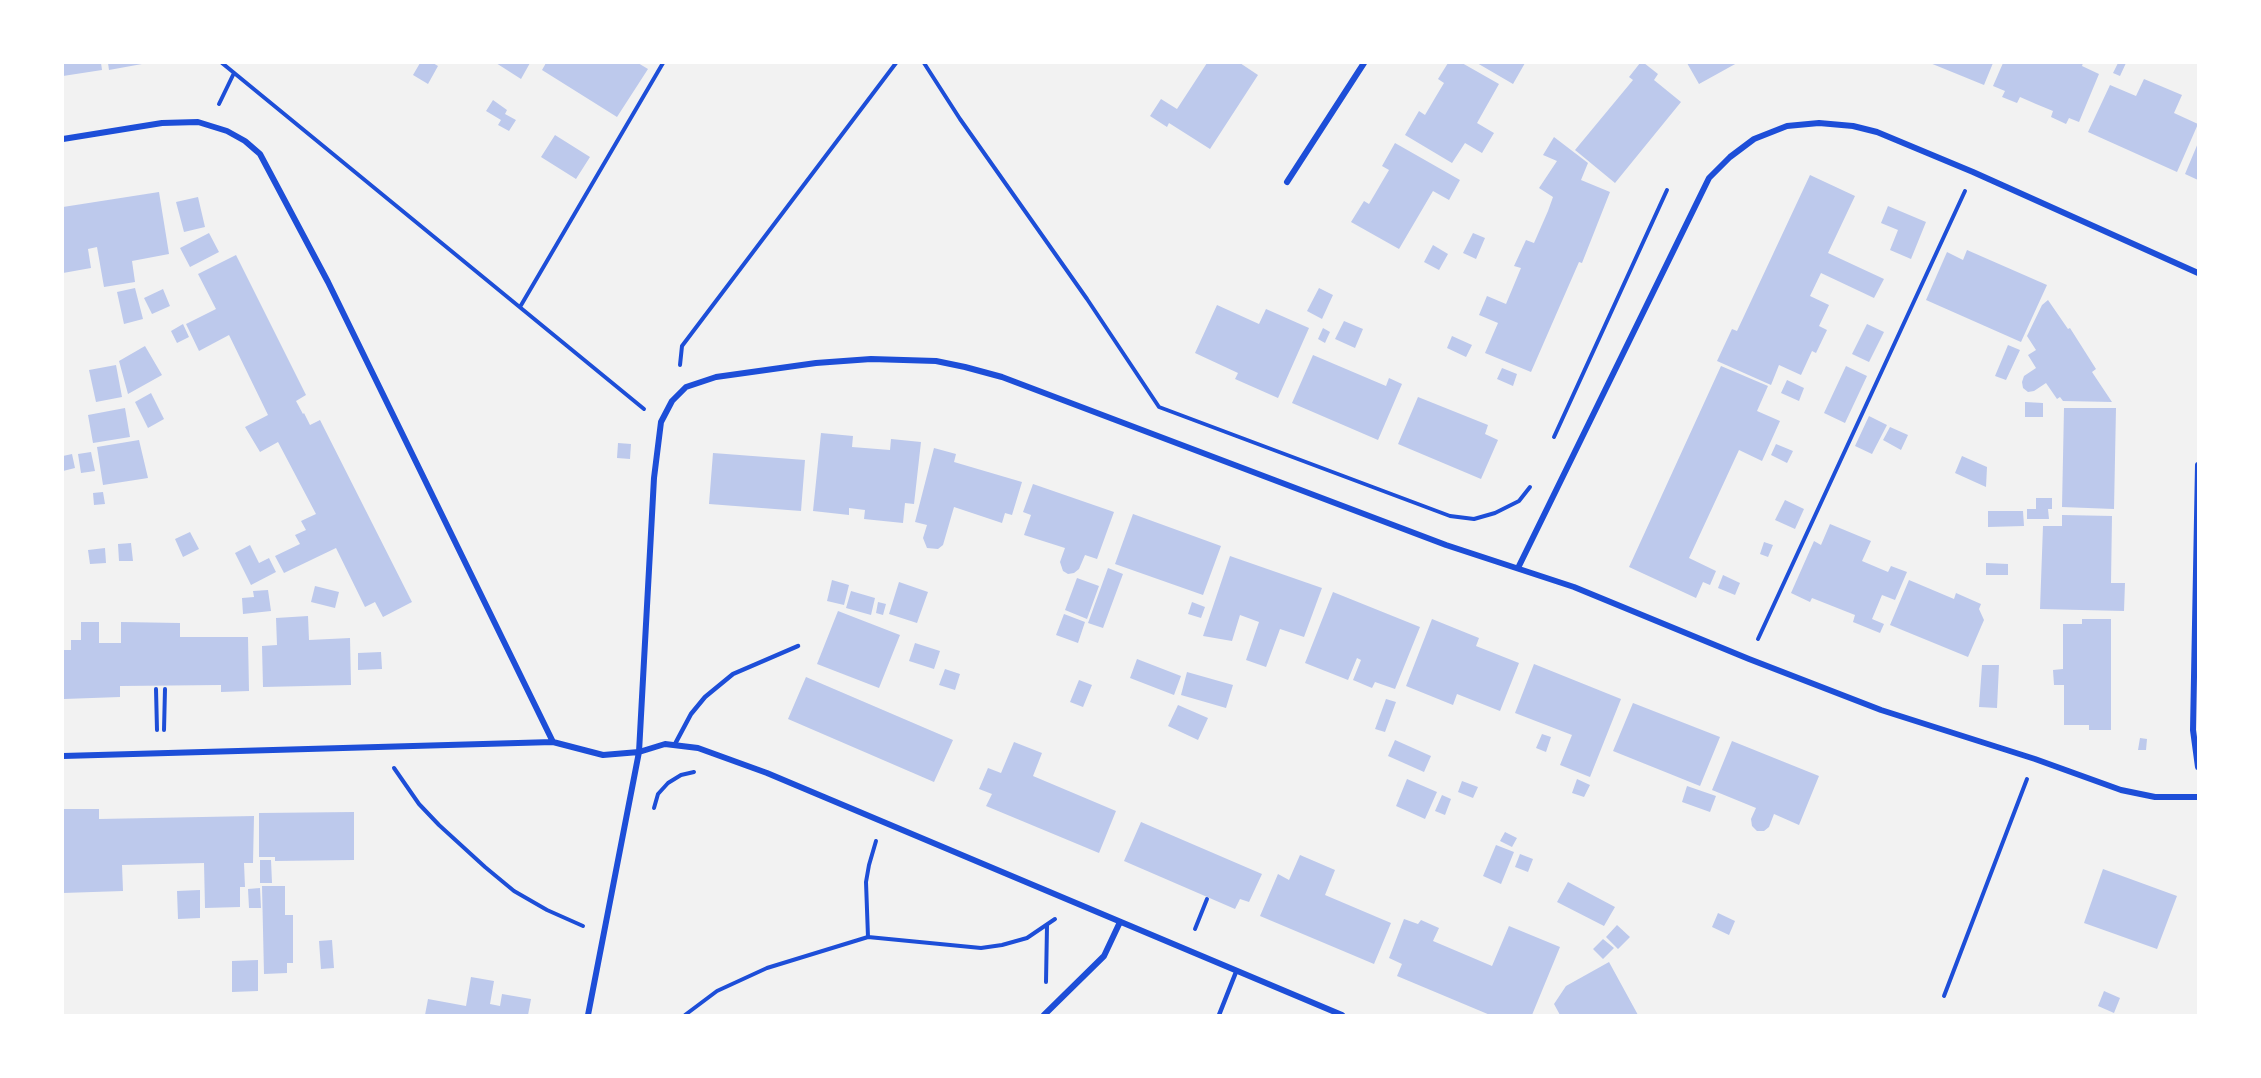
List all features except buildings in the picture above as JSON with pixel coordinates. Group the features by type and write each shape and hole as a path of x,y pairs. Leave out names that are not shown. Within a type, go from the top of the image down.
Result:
{"street":[{"path":"1287,182 1364,63"},
{"path":"63,139 150,124 198,122 227,131 245,141 260,154 328,282 553,742"},
{"path":"1518,568 1709,178 1730,157 1754,139 1787,126 1819,123 1853,126 1877,132 1973,172 2198,273"},
{"path":"588,1015 639,752 654,478 661,422 672,401 686,387 716,377 816,363 904,359 966,367 1002,377 1446,545 1574,587 1881,710 2142,795 2198,797"},
{"path":"2198,465 2193,730 2198,767"},
{"path":"63,756 553,742 603,755 639,752 665,744 698,747 767,772 1342,1015"},
{"path":"1044,1015 1104,956 1120,922"}],"lane":[{"path":"675,744 691,714 705,697 733,674 798,646"},
{"path":"1219,1015 1236,972"}],"path":[{"path":"222,63 661,422"},
{"path":"520,306 663,63"},
{"path":"686,387 679,370 682,346 896,63"},
{"path":"924,63 1159,407 1450,516 1474,519 1495,513 1519,501 1531,485"},
{"path":"219,104 234,73"},
{"path":"1749,659 1973,172"},
{"path":"1551,443 1667,190"},
{"path":"156,689 157,734"},
{"path":"164,733 165,689"},
{"path":"379,748 419,804 485,867 514,891 538,906 602,935"},
{"path":"1944,996 2035,759"},
{"path":"652,814 658,794 668,783 681,775 699,771"},
{"path":"866,835 877,840 866,882 867,937"},
{"path":"1194,932 1206,899"},
{"path":"685,1015 717,991 767,968 867,937 981,948 1002,945 1028,938 1073,903"},
{"path":"1046,990 1047,925"}]}
